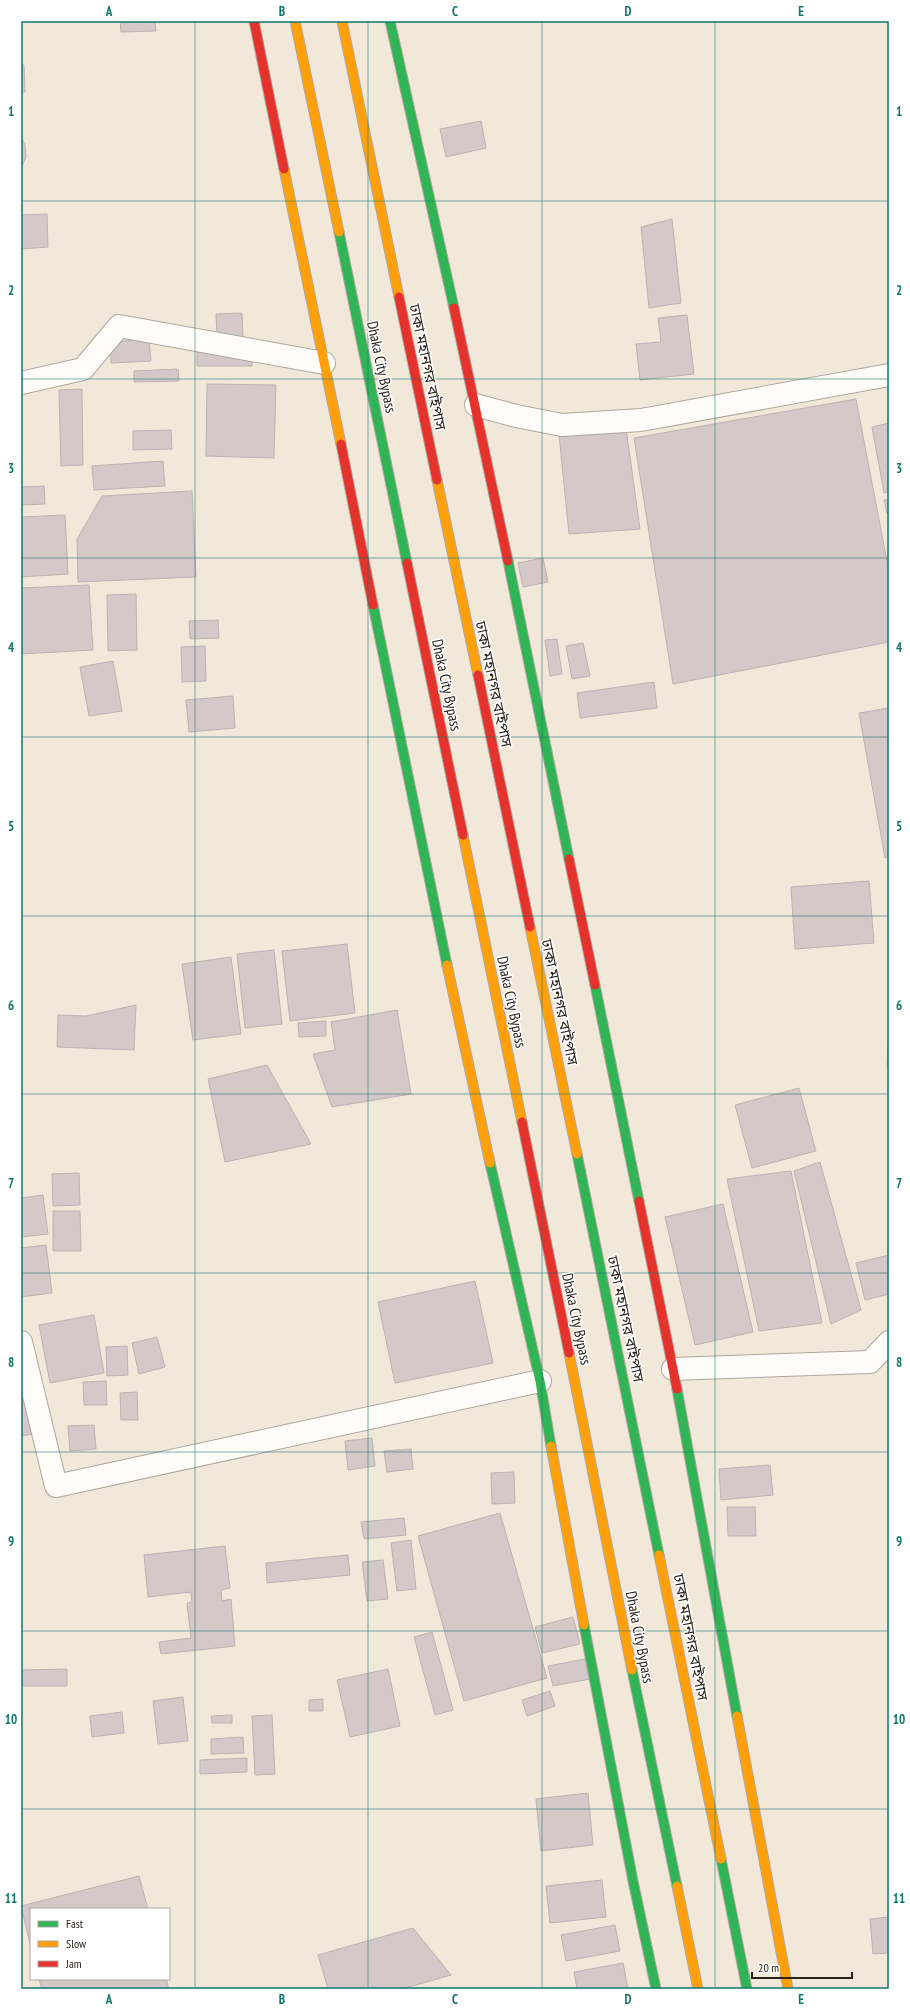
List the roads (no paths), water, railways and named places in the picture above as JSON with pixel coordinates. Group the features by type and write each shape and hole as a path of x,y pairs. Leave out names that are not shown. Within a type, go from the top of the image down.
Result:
{"main road":[{"path":"254,21 469,1072 540,1381 575,1581 633,1882 656,1989"},
{"name":"Dhaka City Bypass","path":"295,21 368,370 575,1381 626,1643 698,1989"},
{"name":"ঢাকা মহানগর বাইপাস","path":"342,21 622,1371 747,1989"},
{"path":"390,21 476,405 673,1369 788,1989"}],"street":[{"path":"21,383 83,369 119,326 324,363"},
{"path":"476,405 516,416 562,425 641,420 889,374"},
{"path":"21,1342 56,1486 540,1381"},
{"path":"673,1369 870,1362 889,1342"}]}
